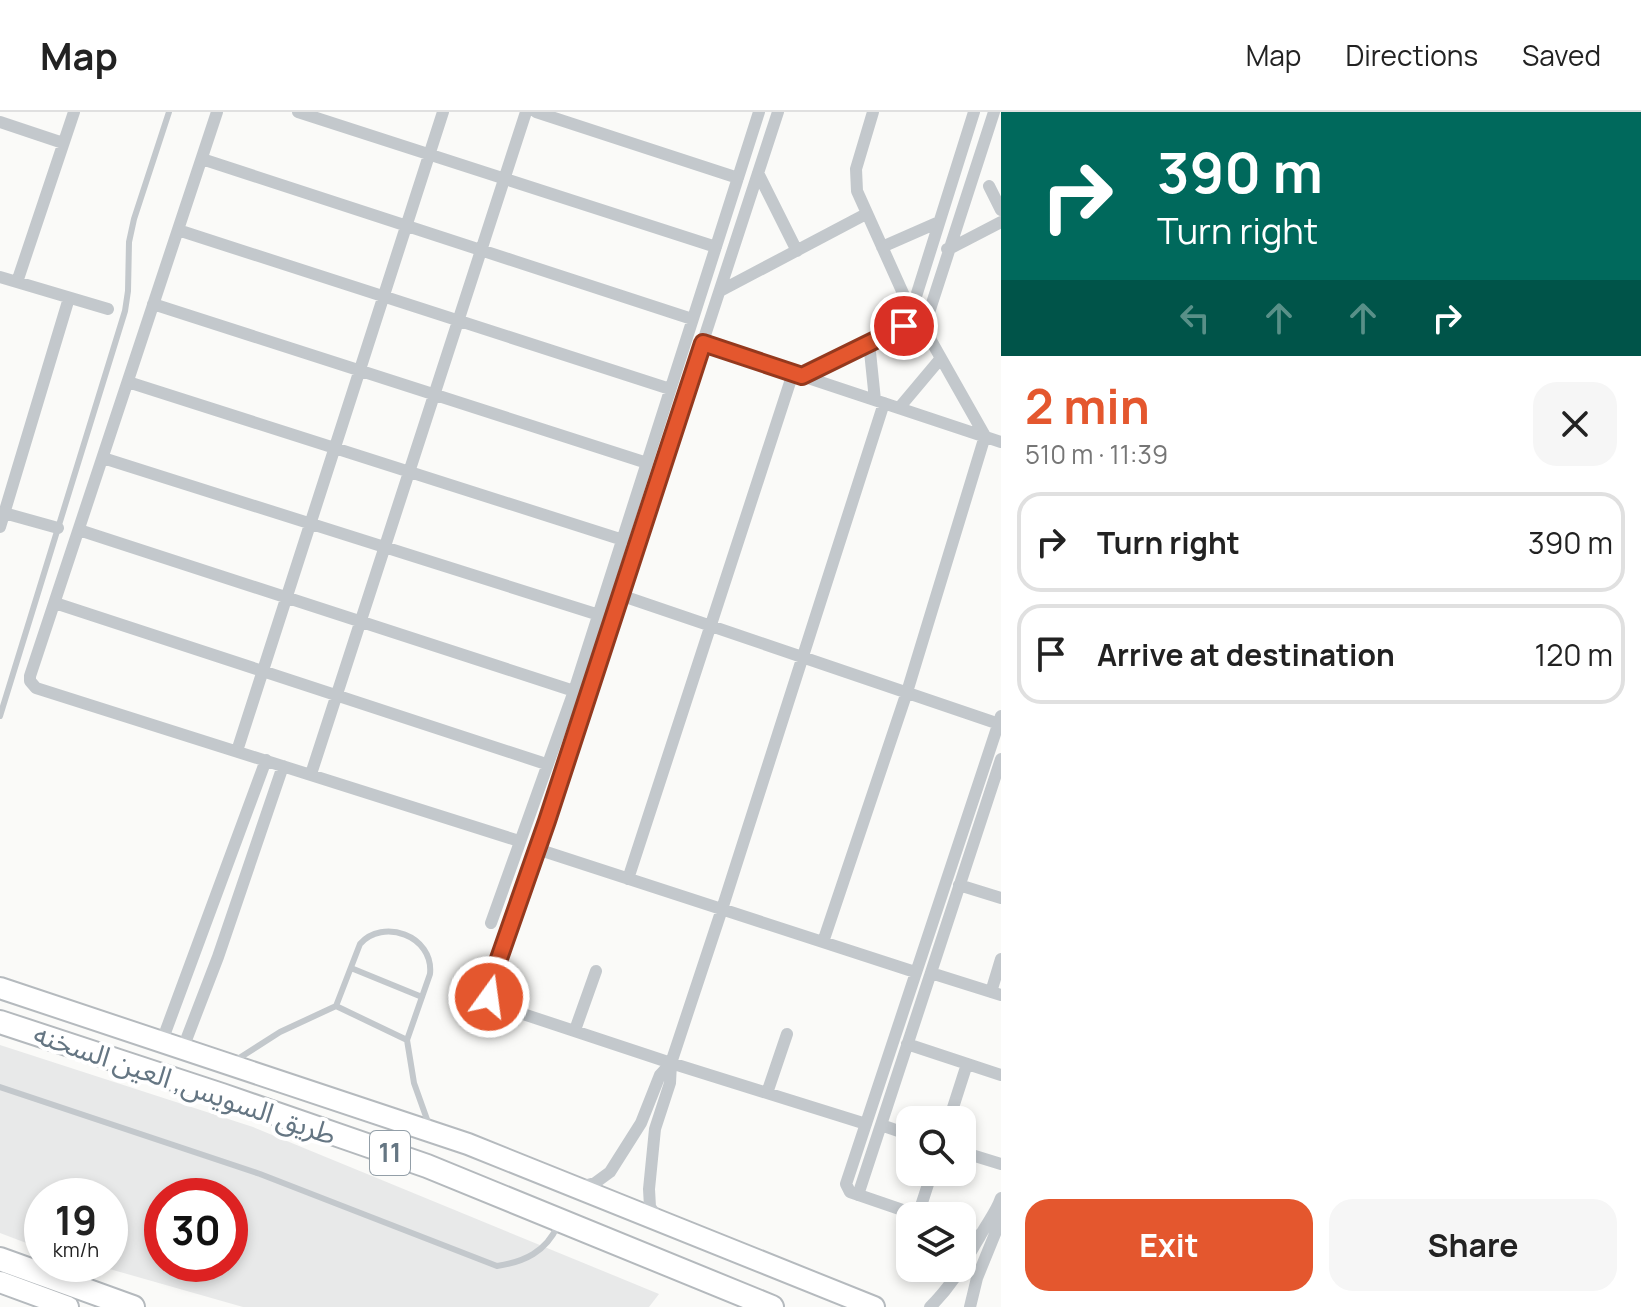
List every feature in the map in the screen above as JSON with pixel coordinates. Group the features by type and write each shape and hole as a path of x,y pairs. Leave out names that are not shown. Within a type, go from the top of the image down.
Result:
{"highway":[{"name":"طريق السويس, العين السخنه","path":"0,1022 427,1166 772,1307"},
{"path":"0,1259 133,1307"}],"main road":[{"path":"0,988 505,1158 874,1307"},
{"path":"0,1282 68,1307"}],"street":[{"path":"17,282 74,112"},
{"path":"217,112 30,676 33,685 519,841"},
{"path":"298,112 716,247"},
{"path":"237,751 443,112"},
{"path":"311,774 526,112"},
{"path":"536,112 738,178"},
{"path":"491,923 574,691 759,112"},
{"path":"778,112 488,994 491,1001 499,1006 866,1124"},
{"path":"873,112 856,169 857,191 911,311"},
{"path":"907,325 974,112"},
{"path":"923,331 994,112"},
{"path":"0,122 63,143"},
{"path":"202,159 692,319"},
{"path":"758,173 797,251"},
{"path":"989,186 1001,210"},
{"path":"720,291 866,214"},
{"path":"882,247 939,222"},
{"path":"932,244 949,249 1000,227"},
{"path":"178,230 670,389"},
{"path":"0,277 108,309"},
{"path":"0,527 69,298"},
{"path":"153,304 647,463"},
{"path":"628,879 710,626 797,374 907,325 929,337 985,436 907,692 823,942"},
{"path":"659,1220 650,1207 649,1198 655,1129 670,1083 671,1063 803,657 880,402 869,342"},
{"path":"703,343 1001,442"},
{"path":"899,408 941,358"},
{"path":"128,382 623,540"},
{"path":"103,458 599,615"},
{"path":"0,472 15,477"},
{"path":"4,513 58,528"},
{"path":"79,530 574,691"},
{"path":"620,595 907,692 1000,720 846,1184 847,1189 858,1195 896,1208"},
{"path":"55,603 546,764"},
{"path":"858,1195 1001,759"},
{"path":"162,1041 266,760"},
{"path":"183,1048 283,766"},
{"path":"258,782 276,788"},
{"path":"985,806 1001,811"},
{"path":"537,849 915,972"},
{"path":"959,885 1001,898"},
{"path":"213,902 234,908"},
{"path":"931,973 996,994 1001,959"},
{"path":"190,966 211,973"},
{"path":"575,1030 596,971"},
{"path":"767,1093 787,1034"},
{"path":"907,1044 1001,1075"},
{"path":"576,1188 591,1185 606,1176 635,1132 660,1075 671,1063"},
{"path":"954,1106 967,1064"},
{"path":"647,1108 660,1112"},
{"path":"881,1125 896,1130"},
{"path":"635,1132 654,1138"},
{"path":"976,1156 1001,1164"},
{"path":"976,1243 999,1204"},
{"path":"970,1307 982,1265 997,1242 999,1204"},
{"path":"976,1262 982,1265"},
{"path":"930,1307 953,1282"}],"lane":[{"path":"0,716 125,311 129,242 134,219 169,112"},
{"path":"229,1064 280,1032 336,1006 360,944 371,934 399,933 422,944 431,964 407,1040 414,1083 432,1132"},
{"path":"351,968 422,997"},
{"path":"336,1006 407,1040"},
{"path":"0,1087 260,1174 497,1266 518,1263 534,1255 555,1234 560,1222"}],"shaded area":[{"path":"0,1045 253,1127 659,1294 649,1307 243,1307 155,1282 248,1282 248,1178 144,1178 144,1279 128,1274 128,1178 24,1178 24,1242 0,1233"}],"route":[{"path":"489,997 488,990 547,821 703,343 802,376 904,326"}]}
